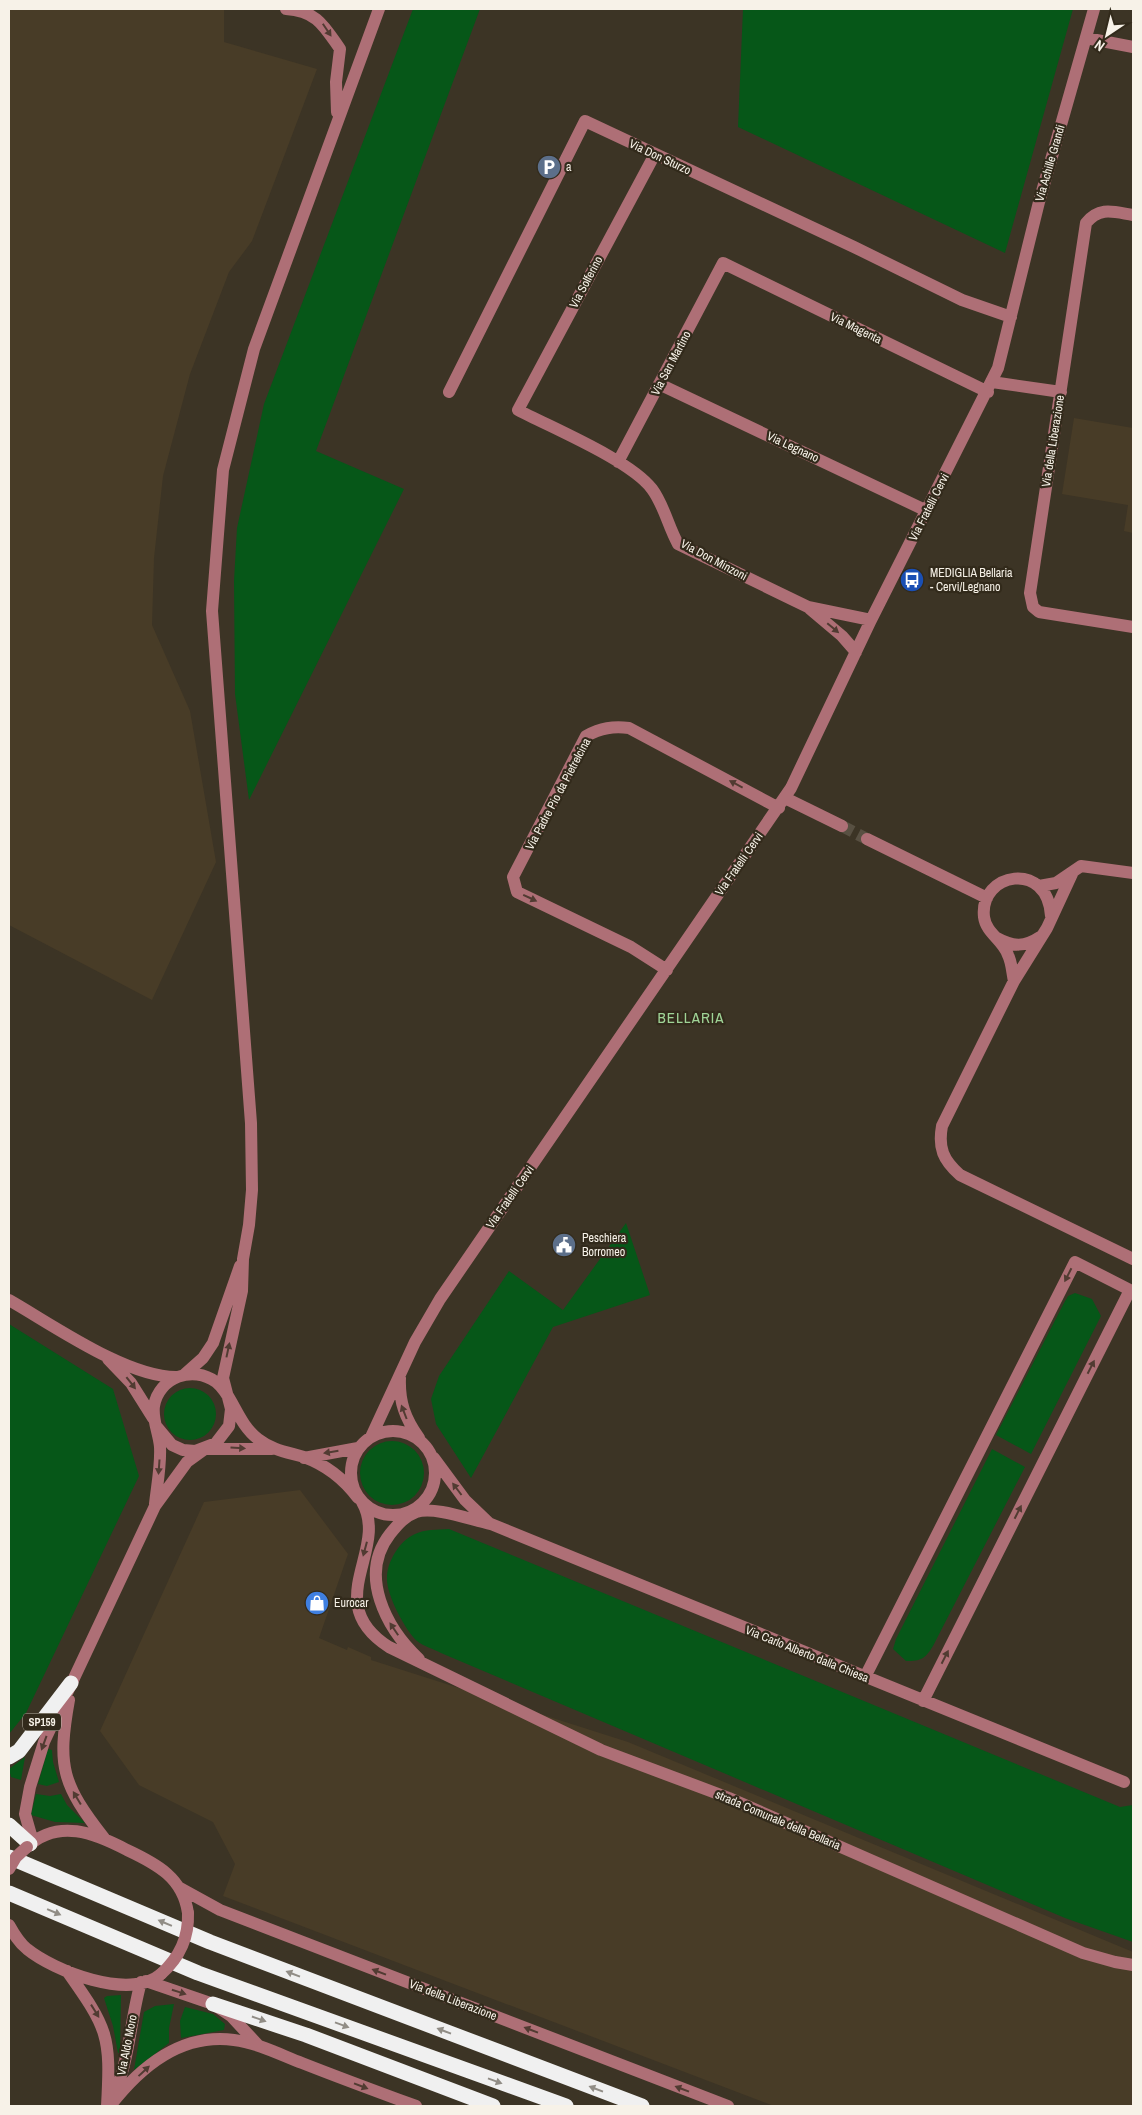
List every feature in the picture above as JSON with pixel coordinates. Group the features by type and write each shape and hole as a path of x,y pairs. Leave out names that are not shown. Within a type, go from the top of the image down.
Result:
{"highway":[{"name":"SP159","path":"9,1757 19,1751 72,1683"},
{"path":"9,1825 30,1844"},
{"path":"9,1857 210,1942 642,2106"},
{"path":"9,1893 198,1973 566,2106"},
{"path":"213,2004 306,2035 493,2106"}],"street":[{"path":"286,9 306,9 322,23 340,49 336,82 338,118"},
{"name":"SP159","path":"30,1844 25,1814 30,1787 44,1742 155,1506 187,1462 218,1442 227,1431 231,1414 223,1378 242,1291 243,1259 252,1190 251,1123 212,611 222,479 254,349 378,9"},
{"name":"Via Achille Grandi","path":"1011,317 1039,202 1094,9"},
{"path":"1086,38 1133,47"},
{"name":"Via Don Sturzo","path":"449,392 585,121 962,300 1011,317"},
{"name":"Via Solferino","path":"518,410 655,154"},
{"name":"Via della Liberazione","path":"1133,215 1108,211 1094,214 1086,223 1030,593 1033,606 1039,612 1133,627"},
{"name":"Via Magenta","path":"723,263 990,387 1061,392"},
{"name":"Via San Martino","path":"618,462 723,263"},
{"name":"Via Fratelli Cervi","path":"371,1437 377,1419 422,1329 457,1273 782,803 990,387 1004,351 1011,317"},
{"name":"Via Legnano","path":"659,384 927,511"},
{"name":"Via Don Minzoni","path":"518,410 630,469 651,488 661,504 678,544 808,607 872,620"},
{"name":"Via Don Minzoni","path":"808,607 842,636 856,652"},
{"name":"Via Padre Pio da Pietrelcina","path":"667,970 614,938 517,892 513,877 586,736 608,727 630,728 782,803 842,826"},
{"path":"867,839 986,898"},
{"path":"1039,886 1056,883 1082,866 1133,873"},
{"path":"1072,874 1047,928 1014,981 942,1126 939,1140 941,1151 948,1165 960,1175 1133,1259"},
{"path":"1014,981 1008,954 988,929 984,918 986,898 1000,883 1011,879 1023,878 1039,886 1046,894 1051,917"},
{"path":"997,938 1007,944 1019,946 1031,943 1040,937"},
{"name":"SP159","path":"155,1506 160,1454 154,1408 157,1395 165,1384 181,1376 203,1358 213,1343 243,1259"},
{"path":"865,1678 1075,1262 1130,1290 923,1701"},
{"path":"9,1300 100,1352 147,1373 181,1376 200,1374 211,1378 220,1385 247,1429 272,1449"},
{"path":"100,1352 131,1383 165,1440 176,1448 189,1451 225,1447 272,1449 304,1458 338,1476 372,1511 388,1516 402,1515 419,1507 430,1494 434,1480 434,1464 426,1448 413,1436 401,1432 384,1432 371,1437 358,1448 304,1458"},
{"name":"Via Fratelli Cervi","path":"400,1373 402,1407 408,1421 426,1448"},
{"path":"358,1448 350,1470 352,1484 367,1514 369,1532 357,1590 358,1605 362,1619 383,1643 426,1665"},
{"name":"Via Carlo Alberto dalla Chiesa","path":"426,1448 465,1500 491,1524"},
{"name":"Via Carlo Alberto dalla Chiesa","path":"426,1665 411,1651 388,1621 382,1608 377,1587 377,1566 383,1545 398,1524 417,1512 440,1512 491,1524 1124,1782"},
{"name":"strada Comunale della Bellaria","path":"426,1665 601,1750 729,1798 1084,1953 1133,1965"},
{"name":"SP159","path":"72,1683 63,1728 64,1769 69,1785 104,1838"},
{"path":"9,1869 16,1857 30,1844 50,1833 71,1830 92,1833 104,1838 154,1863 171,1876 180,1888 188,1914 188,1930 176,1959 161,1974 144,1982"},
{"name":"Via della Liberazione","path":"180,1888 224,1912 728,2106"},
{"path":"9,1925 28,1949"},
{"path":"9,1938 67,1971 100,1982 144,1982 213,2004 225,2011 251,2040 267,2050"},
{"name":"Via Aldo Moro","path":"67,1971 94,2008 106,2037 110,2061 109,2106"},
{"name":"Via Aldo Moro","path":"109,2106 126,2065 134,2009 144,1982"},
{"path":"109,2106 146,2068 166,2053 184,2044 203,2040 234,2040 267,2050 416,2106"}],"shaded area":[{"path":"9,9 224,9 224,42 317,69 252,241 229,272 190,374 163,476 154,558 152,625 190,711 216,862 152,1000 9,925"},
{"path":"1074,418 1133,428 1133,533 1124,531 1128,505 1062,494"},
{"path":"300,1490 348,1554 319,1638 347,1650 348,1647 371,1657 371,1660 628,1742 1133,1952 1133,2106 774,2106 223,1896 235,1864 213,1822 139,1785 100,1731 204,1502"}],"green space":[{"path":"413,9 480,9 316,451 404,489 249,800 235,694 234,581 237,528 264,404"},
{"path":"743,9 1073,9 1005,253 738,127"},
{"path":"626,1223 650,1295 553,1327 471,1478 436,1424 431,1399 439,1376 509,1271 563,1310"},
{"path":"1075,1293 1092,1299 1101,1316 1031,1454 996,1435 1064,1303 1068,1296"},
{"path":"9,1324 113,1389 139,1476 26,1713 9,1734"},
{"path":"190,1388 204,1392 212,1400 216,1414 212,1428 204,1436 190,1440 176,1436 168,1428 164,1414 168,1400 176,1392"},
{"path":"392,1441 410,1447 418,1455 424,1473 418,1491 410,1499 392,1505 374,1499 366,1491 360,1473 366,1455 374,1447"},
{"path":"992,1449 1025,1467 933,1646 928,1654 922,1658 906,1661 893,1649 896,1639"},
{"path":"449,1529 1120,1807 1133,1805 1133,1942 1065,1918 419,1643 407,1629 393,1602 387,1578 389,1565 399,1547 409,1537 423,1531"},
{"path":"48,1749 52,1750 53,1762 59,1782 47,1786 38,1784"},
{"path":"25,1757 21,1780 11,1777 9,1769"},
{"path":"36,1794 50,1796 61,1794 67,1805 85,1823 55,1822 31,1815"},
{"path":"121,1995 120,2052 118,2053 113,2026 104,1998"},
{"path":"174,2004 169,2028 169,2043 134,2070 144,2012 155,2006"},
{"path":"185,2007 213,2014 225,2024 224,2030 181,2038 180,2021"}],"tunnel":[{"path":"842,826 867,839"}],"place":[{"name":"a","path":"549,167"},
{"name":"MEDIGLIA Bellaria - Cervi/Legnano","path":"912,580"},
{"name":"Peschiera Borromeo","path":"564,1245"},
{"name":"Eurocar","path":"317,1603"}],"district":[{"name":"BELLARIA","path":"691,1017"}]}
